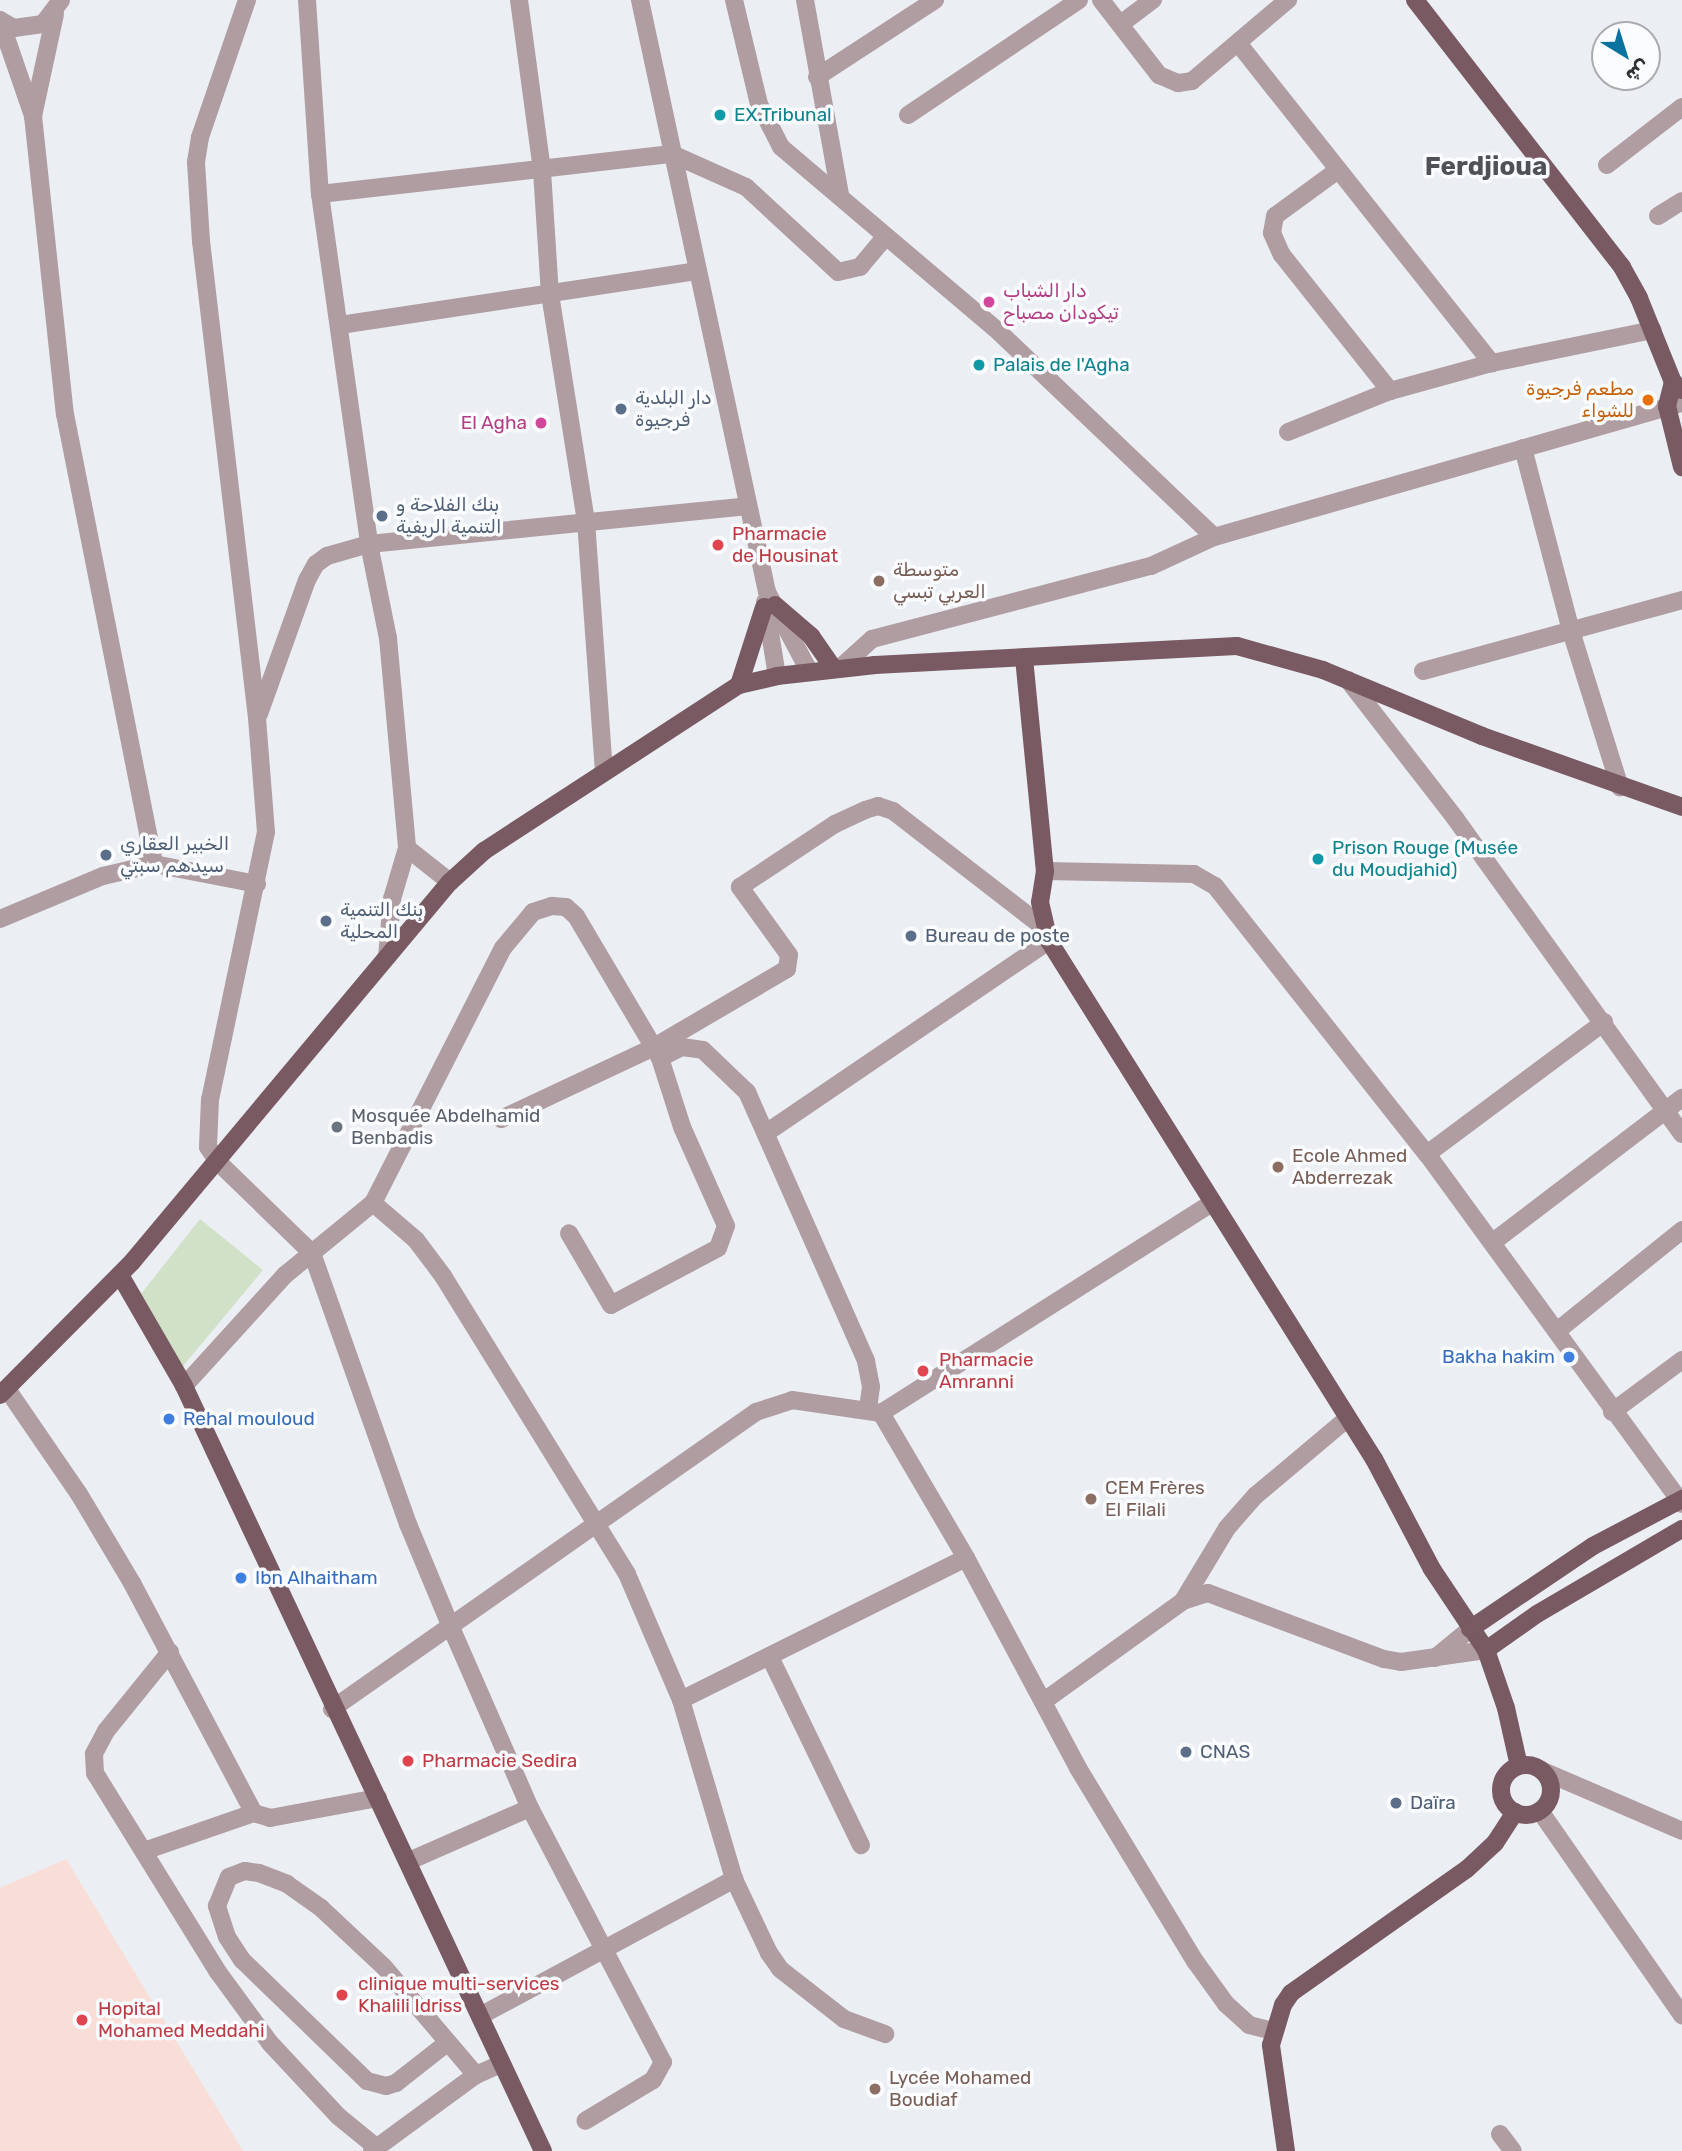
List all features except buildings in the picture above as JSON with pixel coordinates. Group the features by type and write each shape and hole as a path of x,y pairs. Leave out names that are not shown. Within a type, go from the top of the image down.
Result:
{"main road":[{"path":"1415,0 1592,225 1628,277 1677,386 1674,404 1682,467"},
{"path":"739,685 768,601 811,636 837,669"},
{"path":"3,1392 120,1275 218,1162 450,882 484,851 739,685 809,671 1237,646 1348,680 1620,787 1682,807"},
{"path":"1024,658 1045,871 1040,902 1046,934 1348,1418 1470,1629 1486,1650 1506,1708 1519,1766"},
{"path":"120,1275 184,1386 332,1709 409,1861 543,2151"},
{"path":"1470,1629 1593,1546 1681,1501"},
{"path":"1486,1650 1537,1614 1682,1529"},
{"path":"1519,1766 1543,1771 1551,1795 1540,1811 1515,1812 1502,1791 1507,1775 1519,1766"},
{"path":"1286,2151 1272,2064 1273,2031 1291,1993 1467,1868 1495,1843 1515,1812"}],"street":[{"path":"247,0 200,137 196,162 202,254 257,718 267,832 210,1099 208,1147 218,1162 312,1253 408,1524 450,1625 530,1808 663,2062 653,2080 585,2121"},
{"path":"307,0 320,194 369,544 388,638 407,848 393,899 387,957"},
{"path":"519,0 542,172 550,294 586,521 604,771"},
{"path":"640,0 768,601 777,676"},
{"path":"734,0 759,104 781,147 839,194 884,238 1000,333 1214,537"},
{"path":"805,0 839,194"},
{"path":"817,77 934,0"},
{"path":"908,115 1079,0"},
{"path":"1101,0 1122,23 1159,75 1178,83 1192,81 1288,0"},
{"path":"1122,23 1153,0"},
{"path":"0,20 29,29 58,7"},
{"path":"33,116 58,7"},
{"path":"0,20 33,116 65,414 153,864"},
{"path":"1238,43 1492,363"},
{"path":"1607,165 1682,107"},
{"path":"320,194 542,172 672,154 746,187 838,272 860,267 884,238"},
{"path":"1338,170 1275,216 1272,233 1282,255 1390,391"},
{"path":"1658,216 1682,201"},
{"path":"340,325 698,271"},
{"path":"1288,432 1390,391 1492,363 1653,330"},
{"path":"837,669 872,639 1151,566 1214,537 1674,404"},
{"path":"1523,448 1571,631 1620,787"},
{"path":"257,718 316,564 369,544 748,506"},
{"path":"1423,671 1682,600"},
{"path":"768,601 809,671"},
{"path":"1348,680 1604,1022 1682,1133"},
{"path":"657,1053 787,969 789,955 740,887 835,824 878,806 893,811 1046,934 766,1133"},
{"path":"407,848 450,882"},
{"path":"0,919 103,876 153,864 257,884"},
{"path":"1045,871 1194,874 1216,886 1427,1154 1557,1331 1612,1412 1681,1501"},
{"path":"184,1386 285,1275 373,1203 503,948 533,912 566,907 576,916 657,1053 682,1127 726,1226 723,1240 707,1255 611,1305 569,1233"},
{"path":"1427,1154 1604,1022"},
{"path":"501,1119 657,1053 682,1047 703,1050 747,1092 866,1361 874,1411 966,1558 1078,1768 1195,1961 1226,2004 1249,2025 1273,2031"},
{"path":"1493,1242 1682,1098"},
{"path":"332,1709 734,1426 775,1403 792,1400 874,1411 1213,1202"},
{"path":"373,1203 416,1240 443,1276 523,1413 626,1574 681,1700 734,1880 780,1969 844,2019 885,2034"},
{"path":"1557,1331 1682,1230"},
{"path":"1612,1412 1682,1360"},
{"path":"3,1392 79,1494 170,1652 254,1813"},
{"path":"1183,1601 1227,1528 1255,1496 1348,1418"},
{"path":"681,1700 966,1558"},
{"path":"1044,1701 1183,1601 1200,1594 1217,1594 1384,1659 1435,1658 1486,1650"},
{"path":"1435,1658 1470,1629"},
{"path":"170,1652 106,1731 94,1754 95,1773 218,1972 270,2043 338,2116 374,2149 476,2075 501,2064"},
{"path":"770,1657 862,1845"},
{"path":"1543,1771 1682,1831"},
{"path":"144,1851 254,1813 270,1818 378,1798"},
{"path":"409,1861 530,1808"},
{"path":"1540,1811 1682,2015"},
{"path":"447,2043 396,2083 386,2086 368,2081 242,1960 227,1937 217,1906 229,1877 245,1871 260,1873 287,1884 321,1908 384,1967 476,2075"},
{"path":"481,2016 734,1880"},
{"path":"1500,2134 1513,2151"}],"shaded area":[{"name":"Hopital Mohamed Meddahi","path":"66,1859 243,2151 0,2151 0,1888"}],"green space":[{"path":"200,1219 263,1270 179,1371 137,1299"}],"place":[{"name":"EX.Tribunal","path":"720,115"},
{"name":"دار الشباب تيكودان مصباح","path":"989,302"},
{"name":"Palais de l'Agha","path":"979,365"},
{"name":"مطعم فرجيوة للشواء","path":"1648,400"},
{"name":"دار البلدية فرجيوة","path":"621,409"},
{"name":"El Agha","path":"541,423"},
{"name":"بنك الفلاحة و التنمية الريفية","path":"382,516"},
{"name":"Pharmacie de Housinat","path":"718,545"},
{"name":"متوسطة العربي تبسي","path":"879,581"},
{"name":"الخبير العقاري سيدهم سبتي","path":"106,855"},
{"name":"Prison Rouge (Musée du Moudjahid)","path":"1318,859"},
{"name":"بنك التنمية المحلية","path":"326,921"},
{"name":"Bureau de poste","path":"911,936"},
{"name":"Mosquée Abdelhamid Benbadis","path":"337,1127"},
{"name":"Ecole Ahmed Abderrezak","path":"1278,1167"},
{"name":"Bakha hakim","path":"1569,1357"},
{"name":"Pharmacie Amranni","path":"923,1371"},
{"name":"Rehal mouloud","path":"169,1419"},
{"name":"CEM Frères El Filali","path":"1091,1499"},
{"name":"Ibn Alhaitham","path":"241,1578"},
{"name":"CNAS","path":"1186,1752"},
{"name":"Pharmacie Sedira","path":"408,1761"},
{"name":"Daïra","path":"1396,1803"},
{"name":"clinique multi-services Khalili Idriss","path":"342,1995"},
{"name":"Hopital Mohamed Meddahi","path":"82,2020"},
{"name":"Lycée Mohamed Boudiaf","path":"875,2089"}],"district":[{"name":"Ferdjioua","path":"1486,167"}]}
